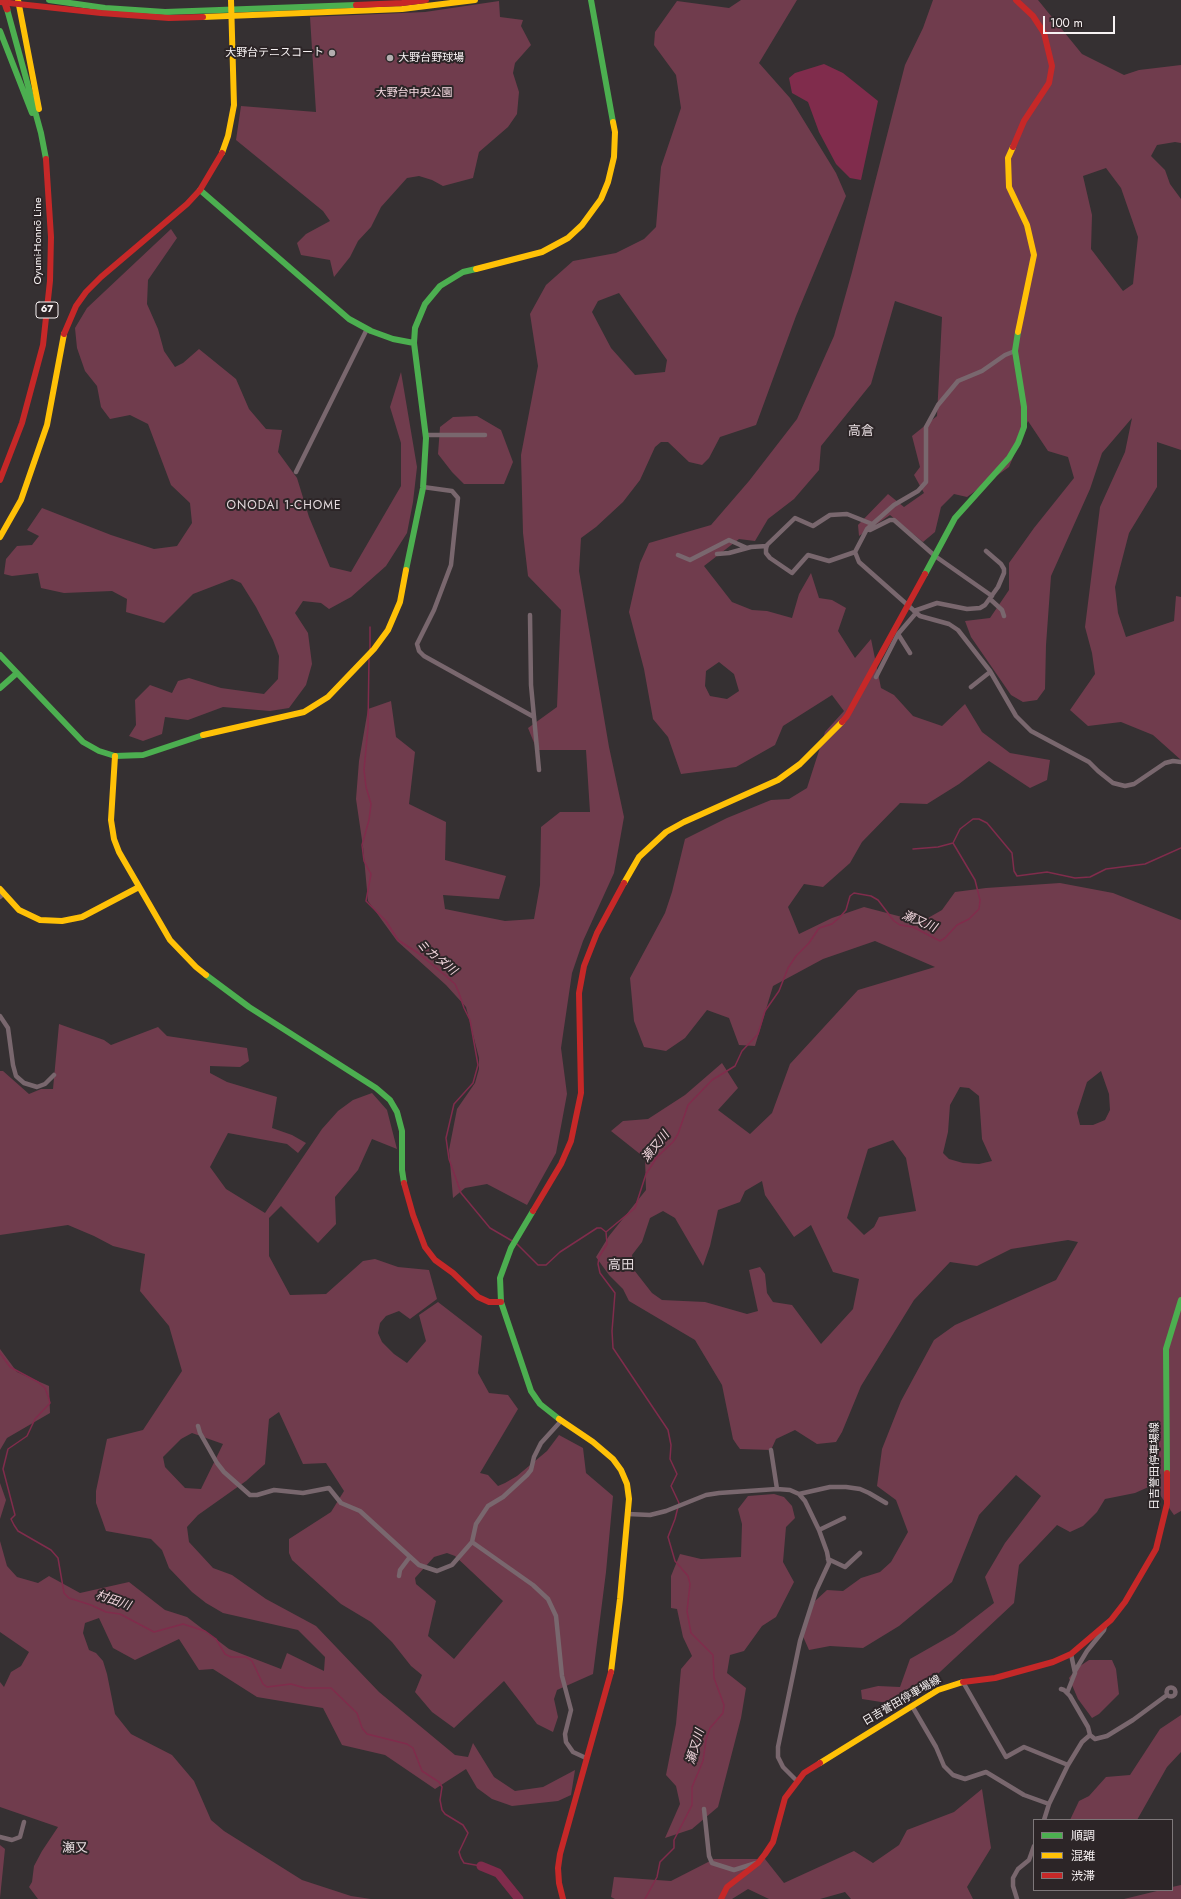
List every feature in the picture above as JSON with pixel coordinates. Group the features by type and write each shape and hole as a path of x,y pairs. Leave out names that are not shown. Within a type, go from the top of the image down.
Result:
{"street":[{"name":"Oyumi-Honnō Line","path":"0,480 8,463 30,399 43,345 50,281 51,237 47,165 41,133 4,0"},
{"path":"49,0 105,8 165,12 231,13 402,9 475,0"},
{"path":"0,537 20,500 33,469 47,425 65,330 76,306 86,292 101,277 187,204 200,190 215,168 228,136 234,106 231,0"},
{"path":"0,2 170,18 402,3 426,0"},
{"path":"0,655 82,742 99,751 115,756 143,755 212,732 296,714 314,707 328,697 374,649 382,640 394,618 404,584 423,487 426,435 421,384 414,343 415,328 425,304 431,295 445,281 463,272 534,254 556,245 582,225 601,199 608,182 614,157 615,143 613,120 591,0"},
{"path":"564,1899 559,1883 558,1868 560,1854 611,1672 629,1499 626,1484 617,1464 606,1451 561,1421 540,1404 531,1390 501,1302 500,1278 506,1258 561,1164 571,1141 581,1093 579,993 584,966 597,933 639,857 666,832 684,822 778,780 800,764 847,716 913,610 935,556 955,518 1009,458 1018,443 1024,427 1024,408 1015,351 1034,255 1027,225 1009,187 1008,158 1024,121 1040,99 1049,83 1052,66 1044,33 1033,16 1016,0"},
{"path":"19,3 39,109 41,133"},
{"path":"0,31 33,117 41,133"},
{"path":"200,190 349,319 367,329 393,339 414,343"},
{"path":"296,472 367,329"},
{"path":"872,524 847,514 830,515 813,526 795,518 767,546 766,553 770,558 792,574 808,555 829,561 855,552 867,529 872,524 900,501 918,491 926,482 926,427 930,418 951,388 966,377 982,371 1005,355 1015,351"},
{"path":"426,435 485,435"},
{"path":"423,487 452,491 458,498 451,565 434,610 417,644 419,651 424,656 534,717"},
{"path":"867,529 870,530 885,522 894,520 935,556 991,598 1002,610 1004,616"},
{"path":"678,555 690,560 729,540 747,548"},
{"path":"717,554 767,546"},
{"path":"876,677 898,634 913,610 937,603 967,609 980,608 991,598 1003,579 1004,569 986,551"},
{"path":"855,552 858,562 920,616 949,624 958,630 990,672 1016,716 1031,731 1089,762 1113,784 1125,786 1134,784 1165,763 1173,761 1181,762"},
{"path":"530,614 530,654 539,770"},
{"path":"898,634 910,653"},
{"path":"971,687 990,672"},
{"path":"0,688 17,673"},
{"path":"115,756 111,801 113,832 120,852 170,940 196,967 249,1007 376,1088 390,1100 397,1112 402,1131 402,1170 405,1188 412,1215 425,1246 435,1260 453,1273 478,1298 490,1302 501,1302"},
{"path":"1,893 19,910 40,920 62,921 82,917 139,887"},
{"path":"0,1016 8,1028 16,1076 24,1083 37,1087 45,1084 54,1075"},
{"name":"日吉誉田停車場線","path":"721,1899 727,1887 758,1863 773,1842 785,1798 797,1781 821,1762 938,1690 963,1682 994,1678 1053,1662 1071,1654 1105,1625 1125,1602 1156,1548 1164,1521 1167,1504 1166,1349 1181,1300"},
{"path":"198,1426 207,1445 224,1472 250,1495 257,1495 274,1490 303,1492 329,1488 341,1502 360,1511 409,1558 423,1568 434,1571 441,1570 452,1565 472,1542 476,1524 483,1511 488,1506 503,1497 527,1475 541,1443 561,1421"},
{"path":"772,1450 777,1489"},
{"path":"799,1494 830,1487 846,1487 860,1489 886,1503"},
{"path":"628,1514 650,1515 666,1511 706,1495 719,1493 777,1489 790,1490 799,1494 805,1500 819,1530 828,1559 827,1570 816,1591 800,1641 778,1747 778,1757 783,1767 797,1781"},
{"path":"819,1530 844,1518"},
{"path":"472,1542 533,1585 548,1599 556,1616 562,1676 571,1710 565,1734 566,1742 573,1752 586,1758"},
{"path":"828,1559 845,1567 860,1553"},
{"path":"398,1576 400,1570 409,1558"},
{"path":"1067,1693 1075,1671 1091,1646 1104,1630 1105,1625"},
{"path":"1071,1654 1075,1671"},
{"path":"963,1682 1006,1757 1024,1747 1068,1765"},
{"path":"1061,1690 1064,1690 1067,1693 1084,1718 1090,1735 1095,1739 1107,1736 1133,1720 1167,1695"},
{"path":"912,1706 936,1747 944,1766 953,1775 965,1779 986,1772 1024,1795 1049,1804"},
{"path":"1044,1819 1049,1804 1068,1765 1082,1742 1090,1735"},
{"path":"704,1809 709,1856 712,1863 734,1870 758,1863"},
{"path":"0,1837 12,1840 20,1837 24,1822"},
{"path":"1017,1899 1013,1886 1013,1878 1018,1869 1029,1860 1033,1849"}],"green space":[{"path":"741,0 797,0 759,63 790,98 836,173 846,196 796,316 756,425 720,437 709,458 702,465 689,462 668,442 661,442 655,447 640,480 623,502 596,527 581,538 579,571 609,747 624,817 614,873 583,941 572,973 561,1048 567,1094 556,1153 527,1205 487,1184 465,1188 453,1198 449,1150 457,1109 475,1083 479,1069 479,1058 466,1007 446,985 397,941 368,901 363,847 356,799 359,761 368,709 391,701 396,737 415,752 409,804 446,822 445,860 506,876 499,899 443,895 445,909 505,921 534,919 540,885 541,827 560,812 590,812 586,750 537,750 528,728 557,707 561,610 528,576 523,533 521,455 538,366 530,314 546,285 573,261 616,253 644,239 656,227 661,167 681,108 676,75 654,45 655,32 677,1 729,8","holes":["619,293 667,360 665,372 635,375 611,348 592,312 598,301"]},
{"path":"933,0 1038,0 1082,54 1124,75 1139,70 1181,65 1181,143 1175,142 1157,145 1151,156 1165,170 1170,184 1181,199 1181,450 1157,442 1157,487 1129,533 1115,587 1118,613 1126,637 1174,621 1176,596 1181,597 1181,760 1153,735 1121,722 1088,726 1070,710 1095,674 1092,653 1085,627 1100,507 1125,452 1132,418 1102,453 1090,489 1051,576 1046,645 1045,689 1037,700 1023,702 1011,695 971,637 965,621 990,618 1009,590 1009,563 1034,528 1074,478 1068,457 1048,451 1028,421 1009,467 967,497 954,494 941,507 935,532 923,542 890,515 859,536 858,525 888,494 904,507 924,493 914,475 920,467 912,436 937,416 942,317 895,301 871,384 821,446 819,470 794,499 768,519 755,541 739,539 704,566 732,602 752,610 767,611 792,618 799,594 811,573 819,598 832,600 846,608 838,631 855,658 871,639 881,688 894,695 913,716 942,726 965,704 982,732 1010,753 1050,760 1047,780 1030,788 989,761 959,784 927,804 900,803 862,842 850,863 823,887 804,884 788,907 799,934 832,918 864,907 921,922 942,910 955,892 986,888 1060,883 1113,893 1181,920 1181,1511 1174,1515 1153,1485 1135,1493 1105,1499 1097,1512 1083,1526 1070,1532 1057,1525 1019,1565 1014,1603 926,1685 894,1704 862,1699 861,1690 878,1686 900,1687 910,1659 954,1634 994,1603 985,1577 1005,1543 1041,1496 1016,1475 979,1515 952,1582 899,1626 863,1648 830,1646 809,1650 801,1632 815,1601 827,1590 843,1591 861,1578 880,1572 891,1562 908,1532 896,1500 877,1486 882,1449 901,1401 934,1340 955,1325 1056,1280 1078,1242 1068,1240 1011,1249 977,1266 950,1262 914,1300 861,1386 842,1432 836,1442 817,1444 795,1430 776,1439 771,1450 740,1449 733,1439 722,1385 695,1340 629,1301 623,1289 609,1275 596,1257 609,1236 646,1190 645,1158 611,1131 623,1121 648,1119 685,1095 722,1063 738,1088 718,1110 750,1134 772,1113 790,1064 858,990 935,967 875,941 823,959 773,986 755,1046 739,1045 729,1018 707,1010 685,1038 666,1051 644,1047 634,1021 630,978 665,913 672,892 685,839 727,818 771,800 789,799 807,788 825,732 844,711 832,695 783,726 775,745 736,767 681,774 668,737 653,719 644,669 629,612 640,563 649,543 711,525 749,481 797,419 834,336 905,65 923,28","holes":["1106,168 1121,188 1138,237 1133,284 1123,291 1091,249 1092,215 1083,176","719,662 734,674 739,691 727,699 710,696 705,686 706,671","1101,1071 1109,1094 1110,1110 1105,1120 1093,1125 1080,1125 1077,1113 1087,1082","960,1087 969,1088 979,1096 982,1139 992,1161 979,1164 963,1163 949,1159 943,1153 948,1132 950,1105","893,1140 906,1158 916,1211 879,1217 874,1227 864,1235 847,1218 868,1149","762,1181 765,1195 794,1237 811,1225 833,1272 859,1279 853,1309 821,1344 792,1305 773,1302 767,1293 765,1274 760,1267 749,1270 758,1311 747,1314 705,1302 662,1300 652,1293 634,1270 632,1255 642,1242 650,1218 663,1211 675,1218 703,1266 710,1246 718,1210 740,1202 745,1191"]},
{"name":"大野台中央公園","path":"499,1 500,17 523,20 521,26 531,45 515,63 513,73 519,92 517,114 508,127 479,152 473,178 443,186 432,180 419,176 407,178 381,207 371,227 358,241 350,257 334,277 330,260 301,255 297,243 306,234 330,221 323,211 236,140 241,106 316,112 310,17 425,12"},
{"path":"171,229 177,238 148,280 147,304 158,329 164,351 175,367 183,363 199,349 236,379 249,409 266,429 282,430 278,452 297,478 309,517 330,567 351,572 401,486 401,443 390,407 401,372 417,467 413,502 407,533 386,566 351,597 329,609 321,603 303,601 295,613 308,633 312,664 306,685 289,708 270,711 223,707 188,720 165,717 162,734 143,741 129,736 136,725 135,700 150,685 172,693 178,681 189,678 221,688 264,694 278,679 279,656 273,640 256,607 241,583 232,579 193,594 164,623 126,612 127,599 112,591 64,593 41,588 38,573 12,576 4,574 6,559 17,546 32,545 39,536 27,530 42,508 111,535 154,549 177,546 192,523 190,503 171,485 148,424 130,415 110,419 101,407 97,386 85,371 77,348 75,328 87,308"},
{"path":"477,416 501,430 513,462 504,484 464,484 452,472 438,454 440,427 453,417"},
{"path":"59,1024 104,1040 111,1045 158,1027 167,1036 247,1048 249,1061 240,1067 210,1066 210,1073 227,1082 277,1097 272,1128 292,1135 306,1143 298,1153 287,1144 228,1133 210,1167 226,1189 265,1213 322,1129 338,1111 353,1100 372,1093 387,1110 397,1149 372,1139 358,1170 335,1197 336,1224 318,1243 281,1206 269,1218 269,1256 290,1295 326,1294 363,1261 375,1259 398,1267 429,1270 437,1299 410,1319 399,1311 386,1316 380,1323 378,1333 382,1342 394,1354 407,1363 426,1341 419,1315 438,1302 482,1336 478,1373 489,1393 508,1395 518,1409 480,1473 488,1475 498,1486 517,1476 547,1451 559,1435 583,1448 586,1473 613,1496 606,1572 593,1674 557,1690 554,1699 558,1717 553,1732 537,1724 504,1681 454,1728 432,1712 415,1692 422,1675 411,1666 392,1642 371,1622 341,1604 292,1560 289,1553 289,1539 331,1512 344,1491 326,1463 303,1464 279,1412 269,1419 265,1464 246,1481 198,1515 187,1527 189,1542 213,1568 232,1575 266,1599 316,1626 379,1692 455,1755 468,1757 473,1743 494,1777 515,1791 543,1787 575,1770 571,1795 558,1801 512,1806 492,1799 477,1788 466,1769 435,1789 385,1755 342,1745 323,1708 257,1697 213,1669 199,1670 179,1639 135,1660 113,1648 99,1618 85,1623 83,1633 89,1650 96,1653 103,1661 115,1714 131,1734 172,1755 194,1781 211,1820 224,1831 302,1880 351,1896 371,1899 38,1899 29,1887 32,1882 34,1866 58,1827 0,1807 0,1682 4,1687 11,1672 21,1666 29,1652 0,1632 0,1541 7,1566 17,1577 38,1583 49,1576 80,1593 129,1582 165,1610 187,1617 229,1649 281,1669 287,1653 324,1671 325,1657 298,1630 223,1613 206,1603 192,1592 169,1568 162,1550 151,1539 106,1531 96,1503 96,1491 107,1439 143,1430 182,1371 169,1326 140,1291 145,1254 113,1246 68,1225 0,1235 0,1071 3,1071 29,1094 41,1089 53,1089","holes":["192,1433 223,1444 201,1489 185,1488 165,1467 163,1457 181,1439","447,1553 455,1556 503,1601 454,1659 428,1636 436,1601 416,1584 415,1578 434,1557"]},
{"path":"0,1349 17,1372 49,1386 50,1413 7,1438 0,1450"},
{"path":"0,1483 6,1500 0,1519"},
{"path":"774,1494 784,1497 792,1506 795,1518 786,1527 783,1562 794,1582 776,1617 762,1626 744,1651 730,1655 727,1673 746,1688 741,1718 718,1807 692,1829 665,1838 680,1804 676,1786 666,1775 676,1724 681,1669 692,1656 683,1637 677,1609 671,1608 671,1576 680,1554 701,1559 741,1557 742,1524 738,1509 748,1496"},
{"path":"1089,1660 1112,1660 1116,1669 1119,1694 1099,1714 1092,1718 1078,1699 1069,1678 1077,1668"},
{"path":"1181,1715 1181,1752 1167,1767 1138,1819 1070,1819 1079,1801 1089,1796 1106,1777 1130,1775 1160,1729"},
{"path":"982,1789 991,1848 967,1887 973,1899 851,1899 845,1892 820,1899 769,1899 748,1889 732,1899 615,1899 611,1897 614,1877 671,1881 714,1859 765,1859 784,1883 854,1851 873,1863 899,1845 907,1830 954,1812"},
{"path":"0,1845 5,1849 0,1898"},
{"path":"1181,1885 1181,1899 1124,1899 1157,1891 1173,1891 1173,1887"}],"shaded area":[{"path":"824,64 843,73 878,101 861,180 850,178 836,164 819,132 808,102 792,93 789,78 795,73"}],"waterway":[{"name":"ミカダ川","path":"370,627 370,650"},
{"name":"ミカダ川","path":"369,658 368,727 364,770 366,787 371,804 369,820 362,845 364,861 371,874 366,901 386,921 398,940 418,953 446,976 455,984 459,993 470,1020 478,1065 473,1083 454,1104 446,1138 449,1159 461,1193 490,1228 514,1242"},
{"name":"瀬又川","path":"606,1232 635,1208 646,1174 657,1157 673,1142 678,1134 688,1105 712,1080 735,1066 742,1051 758,1034 765,1011 779,991 788,968 796,956 809,943 819,928 832,924 840,917 846,910 850,896 854,893 871,896 878,900 894,921 900,925 913,927 940,941 945,938 957,925 969,919 979,909 980,900 975,880 953,843 960,829 973,819 979,819 987,823 1012,853 1014,871 1017,876 1047,872 1075,878 1090,877 1106,869 1145,864 1181,848"},
{"path":"913,849 938,847 953,843"},
{"name":"ミカダ川","path":"517,1244 538,1265 546,1265 560,1252 597,1228 601,1228 606,1232"},
{"name":"瀬又川","path":"606,1232 607,1244 599,1257 598,1264 600,1273 615,1293 612,1331 613,1348 668,1430 671,1445 670,1459 677,1474 671,1486 679,1503 668,1537 675,1561 688,1576 690,1584 687,1611 691,1633 713,1655 714,1678 724,1705 723,1713 710,1728 706,1740 703,1761 692,1787 692,1805 674,1840 674,1848 660,1862 657,1877 645,1899"},
{"name":"村田川","path":"0,1353 10,1367 38,1382 45,1388 50,1403 35,1419 27,1436 8,1449 3,1469 15,1515 11,1519 18,1531 51,1550 58,1558 64,1593 69,1598 91,1605 106,1612 120,1614 154,1632 183,1624 205,1631 216,1639 225,1654 231,1657 246,1657 252,1661 263,1684 267,1687 291,1684 305,1688 331,1688 357,1713 362,1728 367,1734 407,1744 413,1748 422,1771 439,1782 442,1787 440,1800 442,1810 445,1814 463,1825 468,1833 459,1852 461,1858 464,1863 481,1866"},
{"name":"村田川","path":"481,1866 498,1873 519,1899"}],"traffic: fast":[{"path":"49,0 105,8 165,12 356,5"},
{"path":"591,0 613,122"},
{"path":"7,9 41,133 46,159"},
{"path":"0,31 32,113"},
{"path":"200,190 349,319 371,331 393,339 414,343"},
{"path":"406,570 423,488 426,438 414,343 415,328 425,304 440,286 463,272 476,269"},
{"path":"925,574 955,518 1009,458 1018,443 1024,427 1024,407 1015,351 1018,332"},
{"path":"0,655 83,742 99,751 115,756 143,755 203,735"},
{"path":"0,688 17,673"},
{"path":"206,975 249,1007 376,1088 390,1100 397,1112 402,1131 402,1170 404,1183"},
{"path":"533,1211 511,1248 500,1278 501,1302 531,1391 540,1404 559,1419"},
{"path":"1167,1473 1166,1349 1181,1300"}],"traffic: slow":[{"path":"18,0 39,109"},
{"path":"222,153 228,136 234,105 231,0"},
{"path":"203,17 402,9 475,0"},
{"path":"476,269 542,252 568,238 582,225 601,199 608,182 614,157 615,132 613,122"},
{"path":"1013,147 1008,158 1009,187 1027,225 1034,255 1018,332"},
{"path":"0,537 21,500 47,425 64,334"},
{"path":"203,735 304,712 328,697 374,649 388,630 400,602 406,570"},
{"path":"624,883 639,857 666,832 684,822 778,780 800,764 842,722"},
{"path":"115,756 111,820 114,839 119,852 170,940 196,967 206,975"},
{"path":"0,889 19,910 40,920 62,921 82,917 139,887"},
{"path":"559,1419 593,1442 613,1459 621,1470 627,1484 629,1499 620,1599 611,1672"},
{"path":"820,1763 938,1690 963,1682"}],"traffic: jam":[{"path":"4,0 7,9"},
{"path":"356,5 402,3 426,0"},
{"path":"1013,147 1024,121 1049,83 1052,66 1044,33 1033,16 1016,0"},
{"path":"0,2 101,13 169,18 203,17"},
{"path":"64,334 76,306 86,292 101,277 187,204 200,190 222,153"},
{"path":"0,480 22,423 43,345 50,281 51,237 46,159"},
{"path":"842,722 847,716 925,574"},
{"path":"533,1211 561,1164 571,1141 581,1093 579,993 584,966 597,933 624,883"},
{"path":"404,1183 413,1215 425,1247 435,1260 453,1273 478,1297 489,1302 501,1302"},
{"path":"963,1682 995,1678 1053,1662 1071,1654 1111,1620 1125,1602 1156,1549 1167,1504 1167,1473"},
{"path":"563,1899 559,1883 558,1868 560,1854 611,1672"},
{"path":"721,1899 727,1887 758,1863 765,1854 773,1842 785,1798 804,1773 820,1763"}],"place":[{"name":"大野台テニスコート","path":"332,53"},
{"name":"大野台野球場","path":"390,58"}],"district":[{"name":"高倉","path":"861,432"},
{"name":"ONODAI 1-CHOME","path":"284,506"},
{"name":"高田","path":"621,1266"},
{"name":"瀬又","path":"75,1849"}]}
